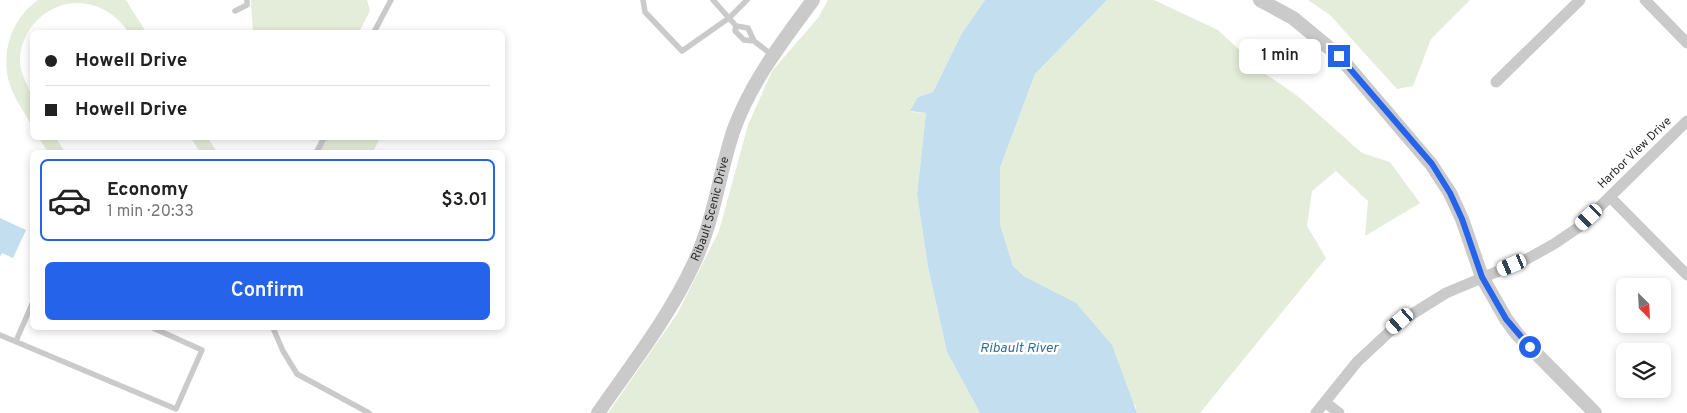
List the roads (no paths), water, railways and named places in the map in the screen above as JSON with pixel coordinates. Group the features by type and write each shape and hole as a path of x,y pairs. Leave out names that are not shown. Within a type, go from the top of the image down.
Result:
{"street":[{"name":"Ribault Scenic Drive","path":"598,413 667,314 691,270 705,236 742,109 772,55 813,0"},
{"path":"1260,0 1293,18 1339,56 1432,164 1450,193 1462,219 1482,277 1517,334 1595,413"},
{"path":"1496,82 1580,0"},
{"path":"1645,0 1687,43"},
{"name":"Harbor View Drive","path":"1316,413 1357,362 1400,321 1446,293 1527,259 1554,244 1578,227 1687,121"},
{"path":"1610,197 1687,275"},
{"path":"1325,402 1339,413"}],"lane":[{"path":"235,11 247,5 247,0"},
{"path":"375,30 391,0"},
{"path":"643,0 645,12 682,51 729,18 747,0"},
{"path":"713,0 736,26 748,28 754,41 772,55"},
{"path":"736,26 735,32 744,40 754,41"},
{"path":"16,341 30,309"},
{"path":"0,335 176,409 202,350 157,330"},
{"path":"274,330 283,351 297,374 369,413"}],"water":[{"name":"Ribault River","path":"985,0 1107,0 1035,74 1000,168 1000,224 1013,266 1025,277 1076,303 1112,345 1137,413 980,413 947,352 928,267 917,194 926,113 910,111 918,97 933,92 962,33"},
{"path":"0,218 26,230 13,258 2,253 0,257"}]}
